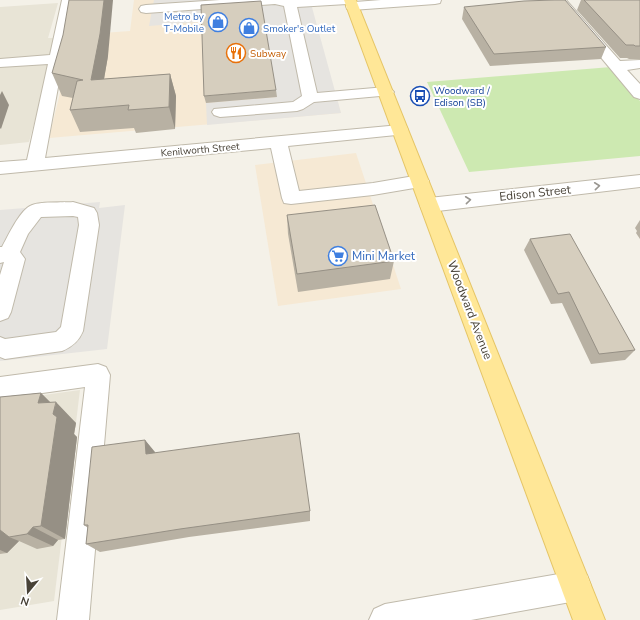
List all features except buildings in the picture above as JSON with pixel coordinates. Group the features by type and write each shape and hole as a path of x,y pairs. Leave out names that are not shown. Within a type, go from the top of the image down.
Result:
{"main road":[{"name":"Woodward Avenue","path":"351,2 589,620"}],"street":[{"path":"35,164 68,0"},
{"path":"146,9 275,0 290,4 436,0"},
{"path":"559,0 640,94"},
{"path":"290,4 310,98"},
{"path":"0,64 56,59"},
{"path":"617,66 640,64"},
{"path":"220,112 297,106 310,98 386,92"},
{"name":"Kenilworth Street","path":"0,168 400,130"},
{"path":"278,142 291,198 374,189 420,181"},
{"name":"Edison Street","path":"429,205 640,181"},
{"path":"0,312 15,259 4,255 36,211 73,208 87,213 88,225 72,331 62,341 5,350 0,347"},
{"path":"0,388 98,375 73,620"},
{"path":"385,620 576,586"}],"shaded area":[{"path":"134,0 307,0 341,113 49,138 74,35 130,31"},
{"path":"154,0 310,0 341,113 207,125 206,103 277,97 202,12 199,13 199,22 149,26"},
{"path":"58,3 48,38 57,38 29,142 0,145 0,7"},
{"path":"356,153 401,289 278,306 255,165"},
{"path":"100,202 99,208 125,205 107,349 0,361 0,210"},
{"path":"80,390 54,601 0,610 0,401"}],"green space":[{"path":"611,67 640,101 640,156 469,172 427,82"}],"place":[{"name":"Metro by T-Mobile","path":"218,22"},
{"name":"Smoker's Outlet","path":"249,28"},
{"name":"Subway","path":"236,53"},
{"name":"Woodward / Edison (SB)","path":"420,96"},
{"name":"Mini Market","path":"338,256"}]}
